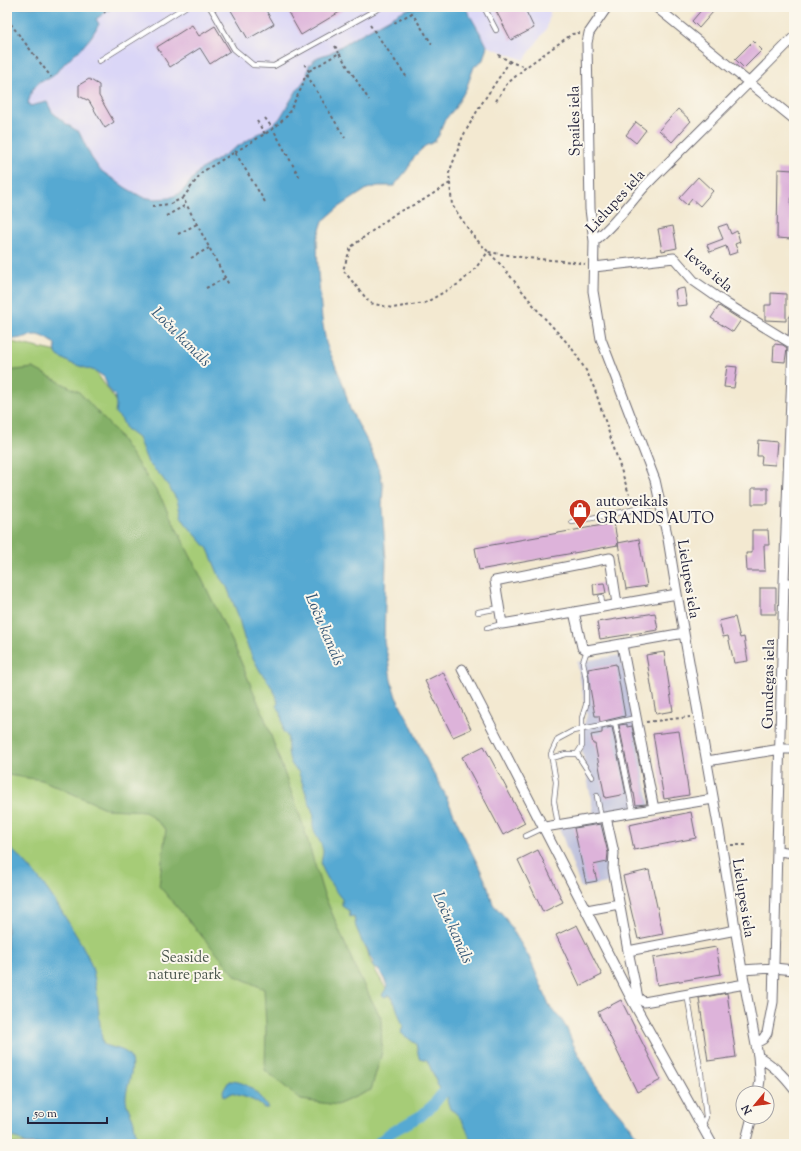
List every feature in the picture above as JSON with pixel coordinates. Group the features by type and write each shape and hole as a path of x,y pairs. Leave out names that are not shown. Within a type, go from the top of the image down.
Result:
{"street":[{"name":"Spailes iela","path":"594,241 590,201 587,50 589,33 607,7"},
{"path":"656,7 794,119"},
{"name":"Lielupes iela","path":"759,1085 756,1043 742,970 722,846 668,539 655,480 601,339 593,291 594,241 603,234 647,185 794,37"},
{"name":"Ievas iela","path":"594,267 674,258 694,281 727,304 793,344"},
{"name":"Gundegas iela","path":"756,1043 763,1039 767,1033 773,1002 784,582 791,478 794,319"},
{"path":"617,604 610,558 495,581 502,624 677,594"},
{"path":"784,582 794,584"},
{"path":"574,612 582,647 587,650 684,634"},
{"path":"622,645 654,809"},
{"path":"462,669 587,910 712,1144"},
{"path":"707,761 780,749 794,749"},
{"path":"544,827 713,799"},
{"path":"604,817 614,852 613,869 636,1000"},
{"path":"778,851 794,853"},
{"path":"587,910 619,904"},
{"path":"628,950 736,930"},
{"path":"742,970 774,968 794,970"},
{"path":"636,1000 644,1002 745,984"},
{"path":"758,1056 774,1066 794,1089"},
{"path":"745,1144 750,1125"}],"lane":[{"path":"99,61 185,7"},
{"path":"210,7 234,49 253,65 274,66 381,7"},
{"path":"484,7 496,30"},
{"path":"572,522 661,504"},
{"path":"601,597 603,607"},
{"path":"478,612 500,608"},
{"path":"487,628 502,624"},
{"path":"577,754 582,746 582,718 586,705 586,679 583,662 587,650"},
{"path":"558,825 554,801 556,782 551,754 558,739 573,731 581,729 637,721"},
{"path":"615,723 633,812"},
{"path":"552,758 566,754 577,754"},
{"path":"577,754 592,777"},
{"path":"596,796 604,817"},
{"path":"526,836 544,827"},
{"path":"687,994 702,1073 706,1117 702,1127"}],"path":[{"path":"101,7 105,13"},
{"path":"408,7 432,44"},
{"path":"394,23 412,13"},
{"path":"7,19 51,77"},
{"path":"370,25 408,79"},
{"path":"496,101 506,85 526,67 572,34 589,33"},
{"path":"335,46 369,100"},
{"path":"152,206 170,204 183,198 202,172 273,129 287,116 302,87 305,76 310,73 309,71 339,53"},
{"path":"498,55 526,67"},
{"path":"510,61 480,106 463,136 449,173 452,205 473,236 503,267 539,312 571,347 587,372 595,390 629,494"},
{"path":"303,62 309,71"},
{"path":"307,75 345,138"},
{"path":"265,118 273,129 300,178"},
{"path":"257,121 264,134"},
{"path":"235,152 265,202"},
{"path":"450,183 420,202 396,213 351,247 343,270 370,303 392,308 425,303 460,283 474,270 488,252"},
{"path":"183,198 229,285"},
{"path":"166,216 186,205"},
{"path":"178,234 197,224"},
{"path":"191,258 209,248"},
{"path":"488,252 527,258 574,262 594,267"},
{"path":"206,288 225,278"},
{"path":"637,721 699,716"},
{"path":"722,846 749,844"}],"shaded area":[{"path":"113,7 413,7 401,12 330,53 318,57 309,65 307,77 297,90 280,118 275,123 199,171 181,193 169,198 154,199 142,197 100,170 91,157 79,132 52,112 47,102 30,107 28,103 32,90 40,81 53,76 75,53 80,50 96,19"},
{"path":"465,7 551,7 547,28 524,60 487,46"},
{"path":"621,655 650,806 594,815 580,739 587,715 577,662"},
{"path":"604,821 611,855 612,882 581,888 559,827"}],"green space":[{"name":"Seaside nature park","path":"7,341 86,358 218,545 264,646 372,965 478,1144 7,1144"},
{"path":"33,368 79,392 117,433 161,498 233,643 265,719 302,822 323,892 357,972 381,1018 382,1052 371,1090 337,1105 301,1100 265,1070 266,1027 264,989 236,976 159,886 166,829 145,811 107,809 42,780 7,775 7,371"}],"water":[{"name":"Loču kanāls","path":"7,7 113,7 96,19 99,24 91,37 80,50 75,53 53,76 40,81 32,90 28,103 30,106 47,102 52,112 79,132 91,157 100,170 142,197 154,199 169,198 181,193 199,171 275,123 280,118 297,90 307,77 309,65 318,57 330,53 401,12 413,7 465,7 483,38 487,46 483,60 474,67 466,89 455,108 444,121 439,135 434,142 425,146 414,157 407,170 394,186 378,186 367,189 338,208 323,221 317,239 322,319 326,343 343,384 350,409 367,441 380,472 383,486 382,508 386,559 384,642 391,680 396,697 445,794 488,887 493,904 504,916 529,957 551,1009 560,1017 567,1029 573,1044 597,1088 629,1125 640,1141 640,1144 472,1144 461,1120 450,1109 447,1100 448,1097 442,1094 427,1060 419,1058 416,1044 401,1033 403,1025 393,999 389,995 385,997 382,995 388,986 379,970 374,968 372,965 374,961 370,957 367,948 362,942 354,917 350,917 349,911 342,906 342,899 323,870 321,863 323,851 314,831 314,816 298,771 293,767 289,758 288,738 283,731 281,712 276,706 278,703 276,695 252,656 244,638 238,615 227,587 220,578 208,549 186,524 181,516 177,500 161,476 148,463 138,438 126,429 122,420 115,413 115,396 108,388 104,377 95,371 70,363 58,356 56,353 55,344 41,336 36,335 7,339"},
{"path":"7,846 27,864 44,885 87,955 95,980 103,1044 125,1052 131,1058 132,1069 126,1100 133,1119 138,1144 25,1144 19,1139 7,1136"},
{"path":"229,1081 242,1083 252,1089 257,1093 268,1108 264,1108 257,1102 231,1093 224,1097 223,1091"}],"building":[{"path":"229,7 264,7 274,24 248,39"},
{"path":"285,7 348,7 301,35"},
{"path":"494,7 524,7 534,28 511,40"},
{"path":"704,7 708,7 713,12 699,28 692,21"},
{"path":"192,25 199,36 215,26 230,51 210,64 200,48 170,67 157,47"},
{"path":"753,41 762,50 744,68 735,59"},
{"path":"89,79 99,85 99,96 114,122 105,128 89,101 79,96 79,85"},
{"path":"678,109 691,121 672,142 659,130"},
{"path":"636,122 646,130 636,143 626,135"},
{"path":"778,169 793,170 791,239 777,238"},
{"path":"698,177 713,191 700,206 692,199 687,205 679,198"},
{"path":"727,224 731,234 737,231 740,242 735,244 738,252 729,255 726,246 710,252 707,245 723,239 718,227"},
{"path":"673,226 677,248 662,251 658,229"},
{"path":"684,288 687,305 677,306 675,290"},
{"path":"771,293 786,294 786,321 765,320 765,305 771,305"},
{"path":"719,306 741,320 733,332 711,318"},
{"path":"774,344 783,345 787,348 785,362 773,361"},
{"path":"727,366 737,367 734,388 724,387"},
{"path":"758,440 777,442 775,465 761,464 762,456 757,456"},
{"path":"752,488 768,488 768,504 752,504"},
{"path":"614,523 618,545 479,570 475,548"},
{"path":"752,530 768,530 769,545 764,545 765,571 747,571 746,553 752,553"},
{"path":"639,539 647,586 626,589 618,543"},
{"path":"604,583 606,593 594,595 593,584"},
{"path":"760,588 776,588 776,614 760,614"},
{"path":"655,613 658,630 600,639 597,622"},
{"path":"735,617 740,638 744,637 748,661 734,663 728,636 723,637 719,621"},
{"path":"664,652 673,711 656,714 646,655"},
{"path":"616,664 625,716 600,722 599,716 595,716 588,669"},
{"path":"443,672 471,729 453,737 425,681"},
{"path":"627,724 627,727 632,726 647,804 636,805 633,793 619,725"},
{"path":"612,727 626,794 605,798 595,744 593,744 591,735 602,733 602,729"},
{"path":"679,731 689,795 664,799 653,734"},
{"path":"484,746 525,823 503,835 462,757"},
{"path":"691,812 696,838 634,850 629,825"},
{"path":"601,824 608,853 607,862 593,865 597,881 586,883 574,828"},
{"path":"538,850 563,902 543,912 518,860"},
{"path":"649,870 663,934 638,939 623,876"},
{"path":"577,925 602,975 580,986 556,935"},
{"path":"716,947 721,974 657,985 653,958"},
{"path":"727,993 736,1057 708,1061 699,998"},
{"path":"621,1000 661,1080 637,1092 598,1012"}],"waterway":[{"path":"377,1144 390,1133 422,1115 442,1094 454,1086"}],"place":[{"name":"autoveikals GRANDS AUTO","path":"580,530"}]}
